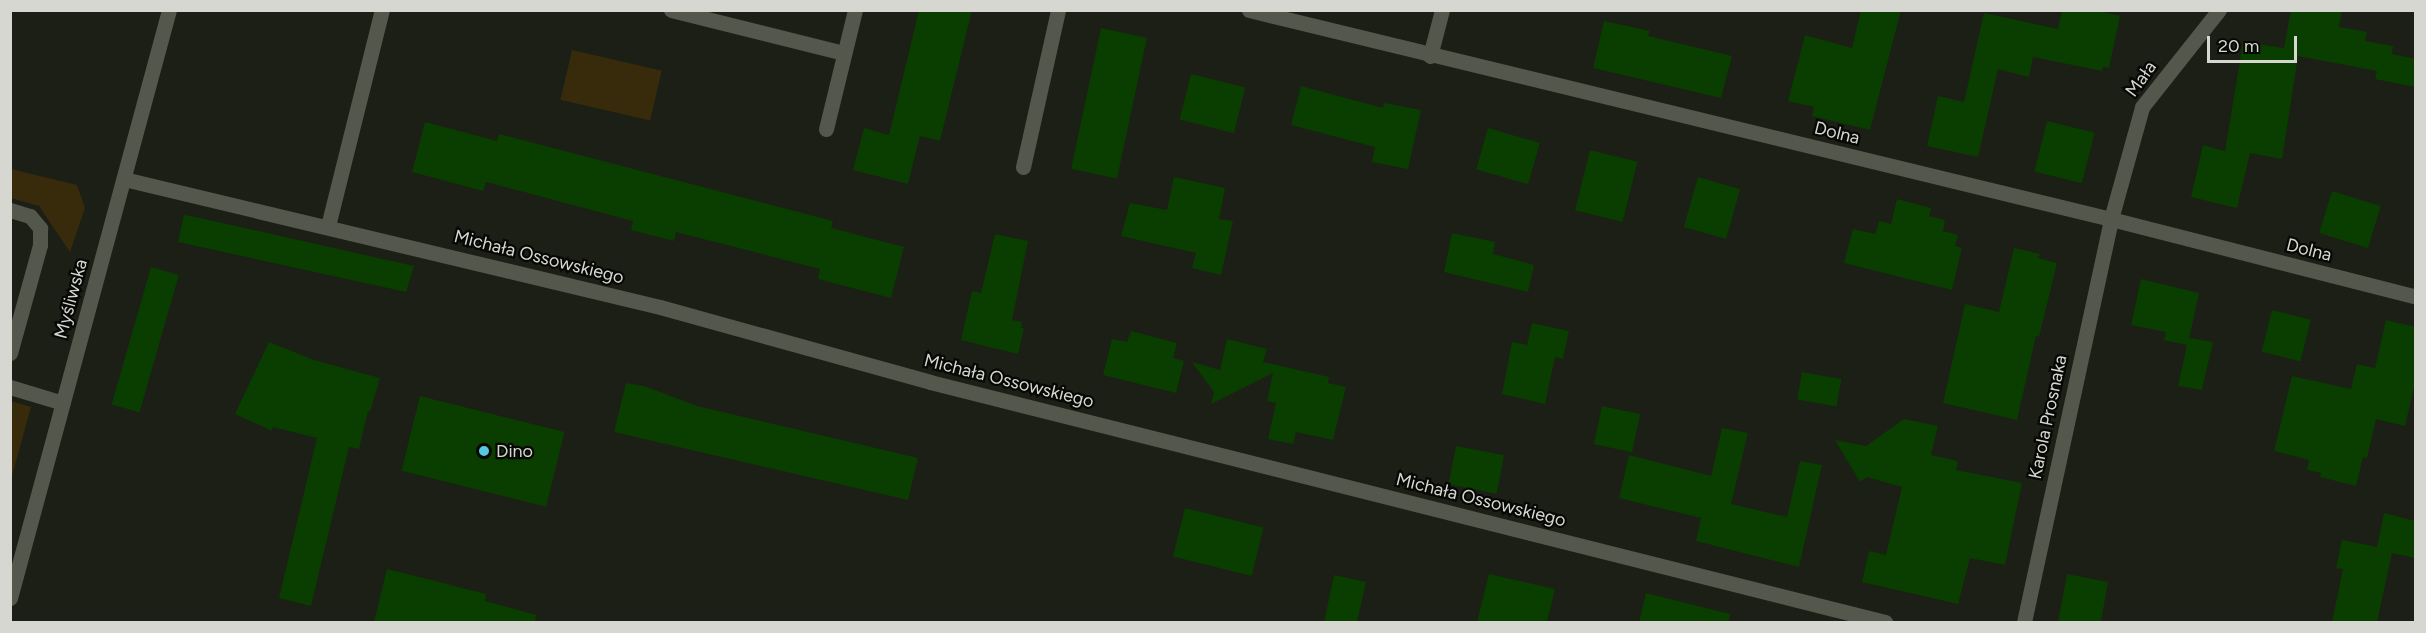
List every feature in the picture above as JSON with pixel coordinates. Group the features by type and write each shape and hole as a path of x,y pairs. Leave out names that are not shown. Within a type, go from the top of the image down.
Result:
{"street":[{"name":"Myśliwska","path":"10,598 169,10"},
{"path":"328,226 382,10"},
{"path":"671,10 844,53"},
{"path":"826,129 855,10"},
{"path":"1023,166 1058,10"},
{"name":"Dolna","path":"1249,10 1430,56 2111,219 2415,297"},
{"path":"1430,56 1442,10"},
{"name":"Mała","path":"2111,219 2142,107 2218,10"},
{"name":"Michała Ossowskiego","path":"124,179 660,307 930,382 1886,622"},
{"path":"10,210 30,216 40,228 40,245 10,353"},
{"name":"Karola Prosnaka","path":"2024,622 2111,219"},
{"path":"11,385 63,403"}],"shaded area":[{"path":"572,50 662,71 650,120 561,100"},
{"path":"11,169 77,185 85,208 70,252 39,206 11,198"},
{"path":"10,401 31,407 11,479"}],"building":[{"path":"919,10 972,10 940,141 920,136 908,184 853,170 864,128 889,135"},
{"path":"1861,10 1901,10 1870,130 1812,116 1814,107 1788,101 1805,35 1852,48"},
{"path":"2062,10 2094,10 2120,16 2109,68 2103,67 2102,71 2033,57 2029,77 1998,69 1978,157 1927,146 1938,96 1964,102 1984,13 2058,29"},
{"path":"2291,10 2342,10 2339,27 2367,32 2365,41 2393,46 2392,54 2415,59 2415,87 2375,79 2377,71 2298,56 2282,159 2250,153 2237,208 2191,197 2203,145 2225,151 2243,42 2284,48"},
{"path":"1604,21 1650,31 1648,36 1732,56 1721,98 1593,68"},
{"path":"1101,28 1147,38 1117,179 1071,169"},
{"path":"1191,74 1245,88 1234,133 1180,120"},
{"path":"1301,86 1383,108 1384,103 1421,110 1408,169 1372,162 1375,147 1291,125"},
{"path":"2047,121 2095,133 2082,183 2034,171"},
{"path":"425,122 497,141 499,134 833,221 831,228 904,247 891,298 818,279 820,269 676,232 674,241 631,230 633,221 486,182 483,191 412,172"},
{"path":"1488,128 1540,143 1528,184 1476,169"},
{"path":"1590,150 1638,162 1623,222 1575,210"},
{"path":"1174,177 1225,188 1219,219 1233,221 1221,275 1192,268 1196,253 1121,236 1130,203 1167,210"},
{"path":"1698,177 1740,189 1726,239 1684,227"},
{"path":"2332,191 2381,206 2368,248 2319,233"},
{"path":"1897,199 1931,208 1929,216 1945,220 1943,231 1958,235 1955,246 1962,248 1952,290 1844,263 1853,229 1875,234 1879,221 1891,224"},
{"path":"184,215 414,266 406,292 178,242"},
{"path":"1452,233 1495,242 1493,254 1534,265 1528,292 1444,272"},
{"path":"995,234 1028,241 1012,320 1022,322 1021,328 1024,328 1018,354 961,340 972,291 981,293"},
{"path":"2014,248 2040,254 2038,258 2057,263 2039,337 2036,336 2017,420 1943,403 1965,304 1999,312"},
{"path":"151,267 179,275 139,412 112,404"},
{"path":"2141,279 2199,293 2189,338 2213,342 2202,390 2178,386 2187,345 2164,340 2166,332 2131,325"},
{"path":"2272,310 2311,320 2300,361 2262,352"},
{"path":"2386,320 2415,327 2415,383 2405,426 2376,419 2367,458 2363,457 2356,486 2320,477 2321,473 2307,470 2309,460 2274,451 2292,376 2351,389 2357,364 2375,368"},
{"path":"1532,323 1569,331 1563,359 1555,357 1545,404 1502,394 1512,342 1527,345"},
{"path":"1131,331 1177,343 1173,358 1184,361 1176,393 1103,375 1112,339 1127,342"},
{"path":"1227,339 1267,349 1263,362 1329,377 1328,383 1346,387 1333,440 1296,432 1293,444 1268,439 1276,403 1267,401 1273,373 1211,404 1214,392 1192,362 1220,370"},
{"path":"269,342 314,360 380,378 370,412 368,411 359,449 349,447 311,606 279,598 317,438 273,427 272,431 235,414"},
{"path":"1802,372 1841,379 1837,407 1797,400"},
{"path":"626,383 644,386 697,406 918,458 908,500 614,432"},
{"name":"Dino","path":"420,396 565,432 546,507 401,471"},
{"path":"1602,406 1640,414 1632,452 1594,444"},
{"path":"1904,419 1938,426 1931,455 1958,461 1956,470 2022,483 2005,565 1970,558 1958,604 1862,582 1869,551 1886,555 1902,487 1867,477 1860,482 1835,440 1866,446"},
{"path":"1722,428 1748,433 1731,504 1787,517 1800,461 1822,465 1799,567 1696,541 1701,518 1619,498 1629,455 1711,476"},
{"path":"1456,446 1504,455 1497,494 1449,484"},
{"path":"1185,508 1264,528 1251,576 1173,557"},
{"path":"2384,513 2415,521 2415,558 2392,553 2377,622 2332,622 2343,569 2336,568 2342,540 2377,547"},
{"path":"387,569 486,594 485,601 536,615 535,622 374,622"},
{"path":"1489,574 1555,589 1547,622 1477,622"},
{"path":"2067,574 2108,582 2101,622 2058,622"},
{"path":"1334,575 1366,582 1357,622 1324,622"},
{"path":"1646,593 1730,614 1729,622 1639,622"}],"place":[{"name":"Dino","path":"484,451"}]}
